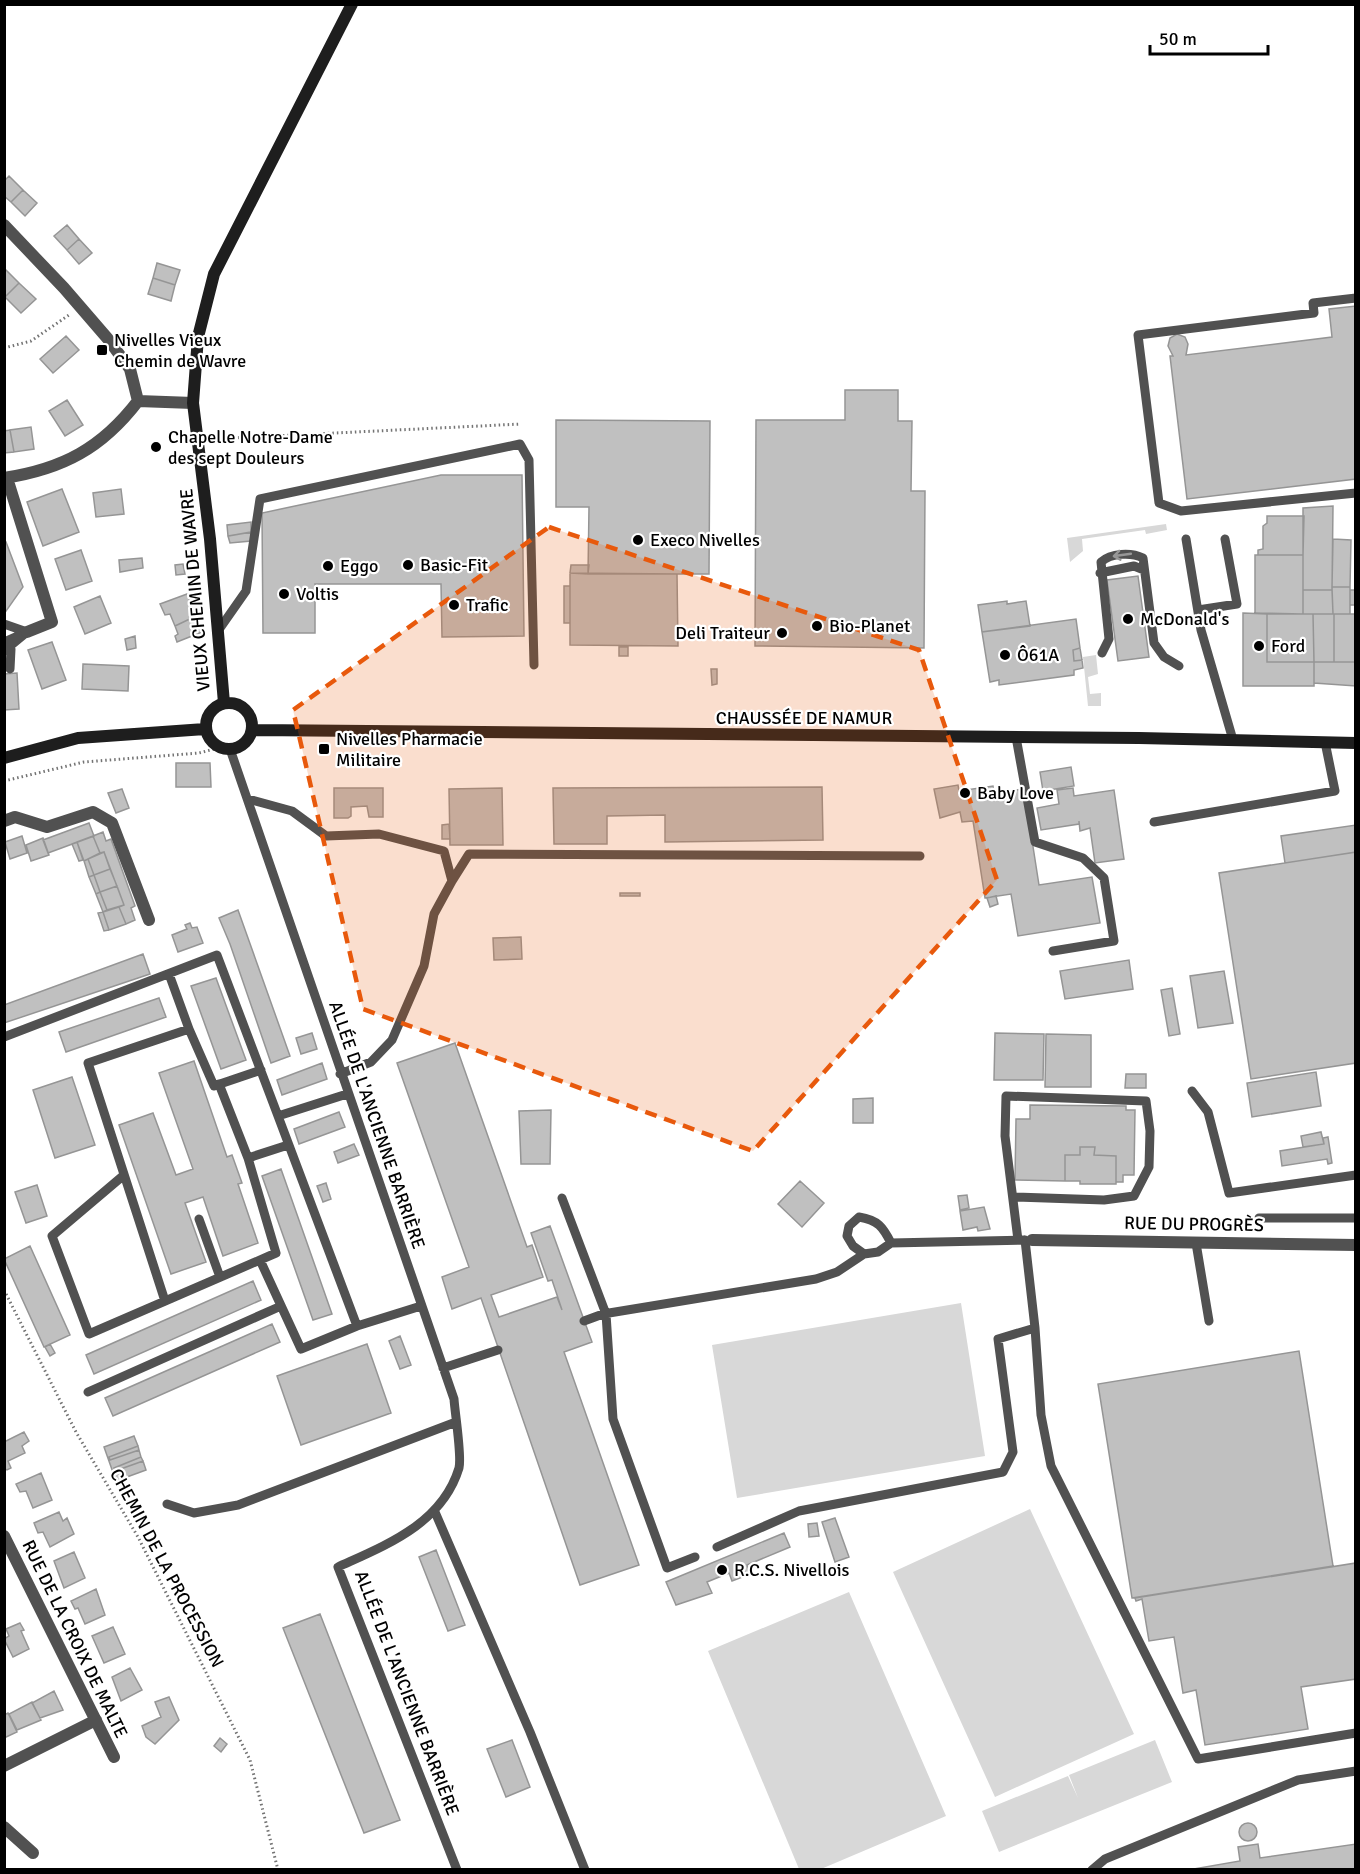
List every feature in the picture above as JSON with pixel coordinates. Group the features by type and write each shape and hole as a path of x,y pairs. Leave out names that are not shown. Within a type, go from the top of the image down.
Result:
{"main road":[{"name":"VIEUX CHEMIN DE WAVRE","path":"224,703 193,403 198,337 214,274 352,4"},
{"path":"224,703 235,704 245,709 251,718 252,730 248,740 240,746 225,748 210,740 205,729 207,717 213,708 224,703"},
{"path":"4,758 78,738 205,729"},
{"name":"CHAUSSÉE DE NAMUR","path":"252,730 1016,737 1356,743"}],"street":[{"path":"4,225 81,307 130,369 138,401"},
{"path":"138,401 193,403"},
{"path":"27,632 52,622 6,478 47,470 79,456 121,424 138,401"},
{"path":"4,821 15,817 48,827 93,812 112,824 149,920"},
{"name":"RUE DU PROGRÈS","path":"1025,1240 1356,1245"},
{"name":"RUE DE LA CROIX DE MALTE","path":"4,1536 114,1757"},
{"path":"4,1766 96,1720"},
{"path":"4,1827 33,1853"}],"lane":[{"path":"1356,298 1313,303 1314,313 1138,335 1159,503 1181,511 1356,493"},
{"path":"218,631 246,591 260,499 520,444 529,460 534,665"},
{"path":"1186,539 1201,630 1233,740"},
{"path":"1198,610 1237,604 1225,539"},
{"path":"1102,654 1109,639 1100,573 1101,562 1106,557 1134,554 1143,558 1154,643 1164,657 1179,666"},
{"path":"4,624 27,632"},
{"path":"10,669 7,647 27,632"},
{"path":"1016,737 1035,842 1083,858 1104,878 1114,941 1053,951"},
{"path":"1154,822 1335,791 1325,742"},
{"name":"ALLÉE DE L'ANCIENNE BARRIÈRE","path":"225,748 248,799 251,816 454,1399 459,1467 435,1512 393,1541 338,1567 457,1869"},
{"path":"248,799 292,812 326,836 379,834 444,851 452,881"},
{"path":"340,1074 371,1062 392,1040 424,966 434,914 469,854 920,856"},
{"path":"4,1038 217,955 357,1326"},
{"path":"169,974 189,1029 214,1086 261,1070"},
{"path":"165,1301 87,1063 189,1029"},
{"path":"124,1175 52,1236 89,1334 276,1253 248,1158 219,1084"},
{"path":"1192,1091 1208,1112 1229,1193 1356,1175"},
{"path":"278,1116 347,1094"},
{"path":"1013,1197 1104,1200 1134,1196 1149,1167 1150,1131 1146,1101 1006,1096 1005,1136 1013,1197 1025,1240 1035,1328 1041,1415 1050,1466 1198,1759 1356,1733"},
{"path":"248,1158 288,1145"},
{"path":"562,1198 606,1314 613,1419 668,1568 695,1557"},
{"path":"864,1254 853,1246 847,1236 849,1226 859,1217 872,1219 882,1225 891,1243"},
{"path":"1259,1218 1356,1218"},
{"path":"199,1219 220,1277"},
{"path":"584,1321 606,1314 816,1279 837,1272 864,1254 878,1252 891,1243 1025,1240"},
{"path":"1196,1243 1209,1321"},
{"path":"260,1260 302,1349 357,1326 421,1306"},
{"path":"88,1392 281,1306"},
{"path":"717,1547 799,1511 1003,1472 1013,1452 998,1340 1035,1328"},
{"path":"443,1368 498,1350"},
{"path":"167,1504 194,1513 238,1505 456,1422"},
{"path":"435,1512 530,1732 585,1869"},
{"path":"1092,1869 1105,1859 1298,1780 1356,1771"}],"path":[{"path":"4,348 31,341 81,307"},
{"path":"198,440 521,424"},
{"path":"4,781 84,762 199,753 225,748"},
{"name":"CHEMIN DE LA PROCESSION","path":"4,1290 76,1432 138,1537 250,1760 278,1869"}],"highlighted area":[{"path":"549,527 919,650 997,880 753,1151 363,1009 293,710"}],"shaded area":[{"path":"1166,524 1167,530 1146,534 1145,530 1082,539 1083,551 1070,562 1067,538"},
{"path":"1096,655 1098,674 1088,677 1090,694 1101,693 1101,706 1088,706 1083,657"},
{"path":"961,1303 985,1456 737,1498 712,1345"},
{"path":"1030,1509 1134,1734 995,1797 893,1572"},
{"path":"849,1592 946,1816 821,1869 799,1869 708,1651"},
{"path":"1155,1740 1172,1782 999,1852 982,1811 1068,1776 1078,1798 1069,1775"}],"building":[{"path":"9,176 23,190 11,202 4,196 4,181"},
{"path":"23,190 37,203 25,216 11,202"},
{"path":"67,225 79,239 67,250 54,236"},
{"path":"79,239 92,253 79,264 67,250"},
{"path":"157,263 180,270 175,285 153,278"},
{"path":"4,268 19,283 5,297 4,296"},
{"path":"153,278 175,285 171,301 148,294"},
{"path":"19,283 36,299 21,313 5,297"},
{"path":"1356,306 1356,479 1187,499 1170,356 1173,356 1168,346 1170,338 1177,334 1185,337 1188,344 1186,355 1332,337 1329,309"},
{"path":"66,336 79,350 53,373 40,359"},
{"path":"845,390 898,390 898,421 912,421 911,491 925,491 924,648 755,646 756,420 845,420"},
{"path":"67,400 83,425 65,436 49,411"},
{"path":"556,420 710,421 709,574 588,574 589,507 556,507"},
{"path":"31,427 34,449 14,452 10,430"},
{"path":"10,430 14,452 4,453 4,431"},
{"path":"441,475 522,475 524,636 442,637 441,584 315,584 315,633 263,633 262,513"},
{"path":"62,489 79,532 43,546 27,502"},
{"path":"121,489 124,514 96,517 93,493"},
{"path":"1333,506 1332,590 1303,590 1303,508"},
{"path":"1267,516 1304,516 1303,555 1258,555 1258,550 1263,549 1263,526 1267,523"},
{"path":"251,522 251,532 228,536 227,525"},
{"path":"251,532 251,541 230,543 228,536"},
{"path":"1333,539 1351,540 1350,587 1332,587"},
{"path":"6,542 23,587 4,614 4,543"},
{"path":"81,550 92,581 66,590 55,559"},
{"path":"1255,555 1303,555 1303,614 1255,613"},
{"path":"142,558 143,568 120,572 119,560"},
{"path":"183,564 185,574 176,575 175,565"},
{"path":"571,565 589,565 588,574 570,573"},
{"path":"570,573 677,574 678,646 570,645"},
{"name":"McDonald's","path":"1138,576 1149,657 1118,661 1107,580"},
{"path":"564,586 570,586 570,623 564,623"},
{"path":"1332,587 1350,587 1350,614 1333,614"},
{"path":"1355,587 1356,608 1355,605 1350,605 1350,590 1355,590"},
{"path":"1303,590 1332,590 1333,614 1303,614"},
{"path":"187,594 196,616 175,626 170,614 165,615 160,604"},
{"path":"100,596 111,623 85,634 74,607"},
{"path":"1007,601 1007,604 1026,601 1030,626 982,632 978,605"},
{"path":"1243,613 1267,614 1267,662 1314,662 1314,686 1243,686"},
{"path":"1267,614 1313,614 1314,662 1267,662"},
{"path":"1313,614 1334,614 1334,662 1314,662"},
{"path":"1334,614 1356,614 1356,662 1334,662"},
{"path":"196,616 202,632 177,642 175,636 178,634 175,626"},
{"path":"1076,619 1080,648 1073,650 1074,661 1082,660 1083,668 1074,670 1074,675 999,685 999,680 990,682 982,632"},
{"path":"135,636 136,648 127,650 125,639"},
{"path":"52,642 66,680 42,689 28,650"},
{"path":"619,647 628,647 628,656 619,656"},
{"path":"1080,648 1082,660 1074,661 1073,650"},
{"path":"1314,662 1356,662 1356,686 1314,683"},
{"path":"83,664 129,666 128,691 82,689"},
{"path":"711,669 717,669 717,684 712,685"},
{"path":"17,673 19,709 4,710 4,674"},
{"path":"176,763 210,763 211,787 176,787"},
{"path":"1071,767 1074,786 1043,791 1040,772"},
{"path":"958,785 959,791 993,786 994,793 1024,789 1039,885 1092,877 1100,923 1018,936 1011,894 985,898 973,821 962,822 960,812 940,818 934,789"},
{"path":"822,787 823,840 665,842 665,815 607,816 607,844 554,844 553,788"},
{"path":"334,788 383,788 383,817 369,817 367,806 351,807 351,816 348,818 334,818"},
{"path":"502,788 503,845 450,845 449,789"},
{"path":"1073,788 1074,796 1114,790 1124,859 1095,863 1090,828 1080,831 1079,821 1079,824 1041,830 1037,808 1059,804 1057,790"},
{"path":"122,789 129,808 116,813 108,793"},
{"path":"89,823 94,836 48,853 43,840"},
{"path":"449,824 450,839 442,839 442,825"},
{"path":"1356,825 1356,852 1285,863 1281,836"},
{"path":"103,832 106,841 111,839 135,906 131,908 135,920 126,924 119,907 124,905 104,852 100,853 93,836"},
{"path":"22,836 27,853 10,859 5,842"},
{"path":"93,836 100,853 84,861 77,842"},
{"path":"43,838 49,855 31,861 26,845"},
{"path":"77,842 83,860 79,861 72,844"},
{"path":"104,852 110,869 94,875 88,859"},
{"path":"1356,852 1356,1063 1251,1079 1219,873"},
{"path":"88,859 94,875 89,877 84,861"},
{"path":"110,869 117,886 100,892 94,875"},
{"path":"94,875 100,892 96,894 89,877"},
{"path":"117,886 124,905 107,910 100,892"},
{"path":"100,892 107,910 103,912 96,894"},
{"path":"620,893 640,893 640,896 620,896"},
{"path":"996,896 998,904 990,907 987,898"},
{"path":"119,907 126,924 109,930 103,912"},
{"path":"238,910 290,1056 271,1063 219,918"},
{"path":"103,912 109,930 104,931 98,913"},
{"path":"190,923 192,928 197,927 203,943 178,952 172,935 187,929 185,925"},
{"path":"521,937 522,959 494,960 493,938"},
{"path":"143,954 150,974 4,1023 4,1005"},
{"path":"1129,960 1133,989 1065,999 1060,971"},
{"path":"1224,971 1233,1023 1198,1028 1190,976"},
{"path":"216,978 246,1060 221,1069 191,986"},
{"path":"1172,988 1180,1034 1169,1036 1161,990"},
{"path":"159,998 166,1017 66,1052 59,1032"},
{"path":"312,1033 317,1049 301,1054 296,1038"},
{"path":"995,1033 1044,1034 1043,1080 994,1080"},
{"path":"1046,1034 1091,1035 1091,1087 1045,1087"},
{"path":"455,1043 527,1247 532,1245 543,1277 491,1295 499,1317 557,1297 562,1310 552,1280 548,1281 531,1233 550,1226 592,1342 564,1352 639,1565 580,1585 481,1298 452,1309 442,1277 469,1267 397,1063"},
{"path":"194,1061 227,1157 232,1155 242,1183 238,1184 258,1243 223,1256 203,1197 185,1203 206,1262 171,1274 119,1125 153,1113 176,1175 193,1169 159,1073"},
{"path":"322,1063 327,1079 282,1095 277,1080"},
{"path":"1316,1072 1321,1106 1252,1117 1247,1083"},
{"path":"1126,1074 1146,1074 1146,1088 1125,1088"},
{"path":"72,1077 95,1145 55,1158 33,1090"},
{"path":"873,1098 873,1123 853,1123 853,1099"},
{"path":"1030,1105 1126,1106 1126,1110 1135,1110 1134,1175 1123,1175 1123,1182 1116,1182 1116,1156 1094,1155 1095,1147 1080,1147 1080,1155 1065,1155 1065,1181 1015,1180 1016,1119 1030,1119"},
{"path":"551,1110 550,1164 521,1164 519,1111"},
{"path":"339,1112 345,1127 299,1144 294,1129"},
{"path":"1321,1132 1324,1144 1303,1147 1301,1136"},
{"path":"1328,1137 1332,1163 1328,1164 1327,1159 1282,1166 1280,1151 1324,1144 1323,1138"},
{"path":"354,1144 359,1155 338,1163 334,1152"},
{"path":"1080,1147 1095,1147 1094,1155 1116,1156 1116,1184 1080,1184 1080,1181 1065,1181 1065,1155 1080,1155"},
{"path":"281,1169 332,1314 313,1320 262,1176"},
{"path":"800,1181 824,1203 802,1227 778,1204"},
{"path":"326,1183 331,1199 323,1202 317,1186"},
{"path":"37,1185 47,1216 26,1223 15,1192"},
{"path":"967,1195 969,1208 960,1210 958,1196"},
{"path":"984,1207 990,1229 978,1231 977,1227 963,1230 960,1211"},
{"path":"30,1246 70,1335 44,1347 4,1259"},
{"path":"253,1281 261,1300 94,1374 86,1355"},
{"path":"272,1324 280,1342 113,1416 105,1398"},
{"path":"400,1336 411,1365 400,1369 389,1341"},
{"path":"50,1344 55,1353 50,1356 45,1347"},
{"path":"367,1344 391,1413 301,1445 277,1376"},
{"path":"1299,1351 1333,1566 1132,1598 1098,1384"},
{"path":"24,1432 29,1441 22,1446 25,1453 8,1461 11,1468 7,1470 4,1468 4,1442"},
{"path":"134,1436 138,1446 109,1457 110,1460 139,1450 141,1457 114,1468 115,1471 143,1461 146,1470 116,1481 104,1447"},
{"path":"138,1446 139,1450 110,1460 109,1457"},
{"path":"141,1457 143,1461 115,1471 114,1468"},
{"path":"41,1473 52,1500 33,1508 26,1491 20,1492 16,1484"},
{"path":"59,1512 63,1521 67,1518 74,1534 50,1547 43,1532 38,1533 34,1523"},
{"path":"835,1518 849,1557 835,1562 822,1522"},
{"path":"817,1523 819,1536 809,1537 808,1524"},
{"name":"R.C.S. Nivellois","path":"784,1533 790,1547 747,1565 750,1574 732,1581 729,1573 707,1582 712,1593 676,1605 666,1582"},
{"path":"436,1550 465,1625 448,1631 419,1557"},
{"path":"74,1552 85,1578 64,1588 54,1561"},
{"path":"1356,1563 1356,1679 1301,1687 1308,1729 1205,1745 1196,1690 1183,1693 1174,1637 1149,1641 1142,1599 1136,1601 1135,1598"},
{"path":"96,1589 105,1615 85,1624 78,1608 75,1609 71,1601"},
{"path":"320,1614 400,1820 364,1833 283,1628"},
{"path":"20,1623 29,1649 13,1657 4,1639 9,1636 6,1629"},
{"path":"113,1627 125,1654 104,1663 92,1636"},
{"path":"130,1668 142,1690 121,1701 112,1677"},
{"path":"54,1691 63,1710 40,1718 32,1703"},
{"path":"169,1697 179,1720 155,1744 146,1737 142,1726 161,1717 155,1702"},
{"path":"32,1702 41,1720 17,1730 9,1714"},
{"path":"8,1713 17,1732 4,1738 4,1715"},
{"path":"220,1738 227,1744 221,1752 214,1746"},
{"path":"512,1740 530,1787 506,1797 487,1749"},
{"path":"1244,1823 1252,1823 1257,1828 1255,1839 1244,1841 1239,1836 1239,1828"},
{"path":"1258,1844 1260,1858 1356,1844 1356,1870 1188,1870 1240,1861 1238,1847"}],"place":[{"name":"Nivelles Vieux Chemin de Wavre","path":"102,350"},
{"name":"Chapelle Notre-Dame des sept Douleurs","path":"156,447"},
{"name":"Execo Nivelles","path":"638,540"},
{"name":"Basic-Fit","path":"408,565"},
{"name":"Eggo","path":"328,566"},
{"name":"Voltis","path":"284,594"},
{"name":"Trafic","path":"454,605"},
{"name":"McDonald's","path":"1128,619"},
{"name":"Bio-Planet","path":"817,626"},
{"name":"Deli Traiteur","path":"782,633"},
{"name":"Ford","path":"1259,646"},
{"name":"Ô61A","path":"1005,655"},
{"name":"Nivelles Pharmacie Militaire","path":"324,749"},
{"name":"Baby Love","path":"965,793"},
{"name":"R.C.S. Nivellois","path":"722,1570"}]}
